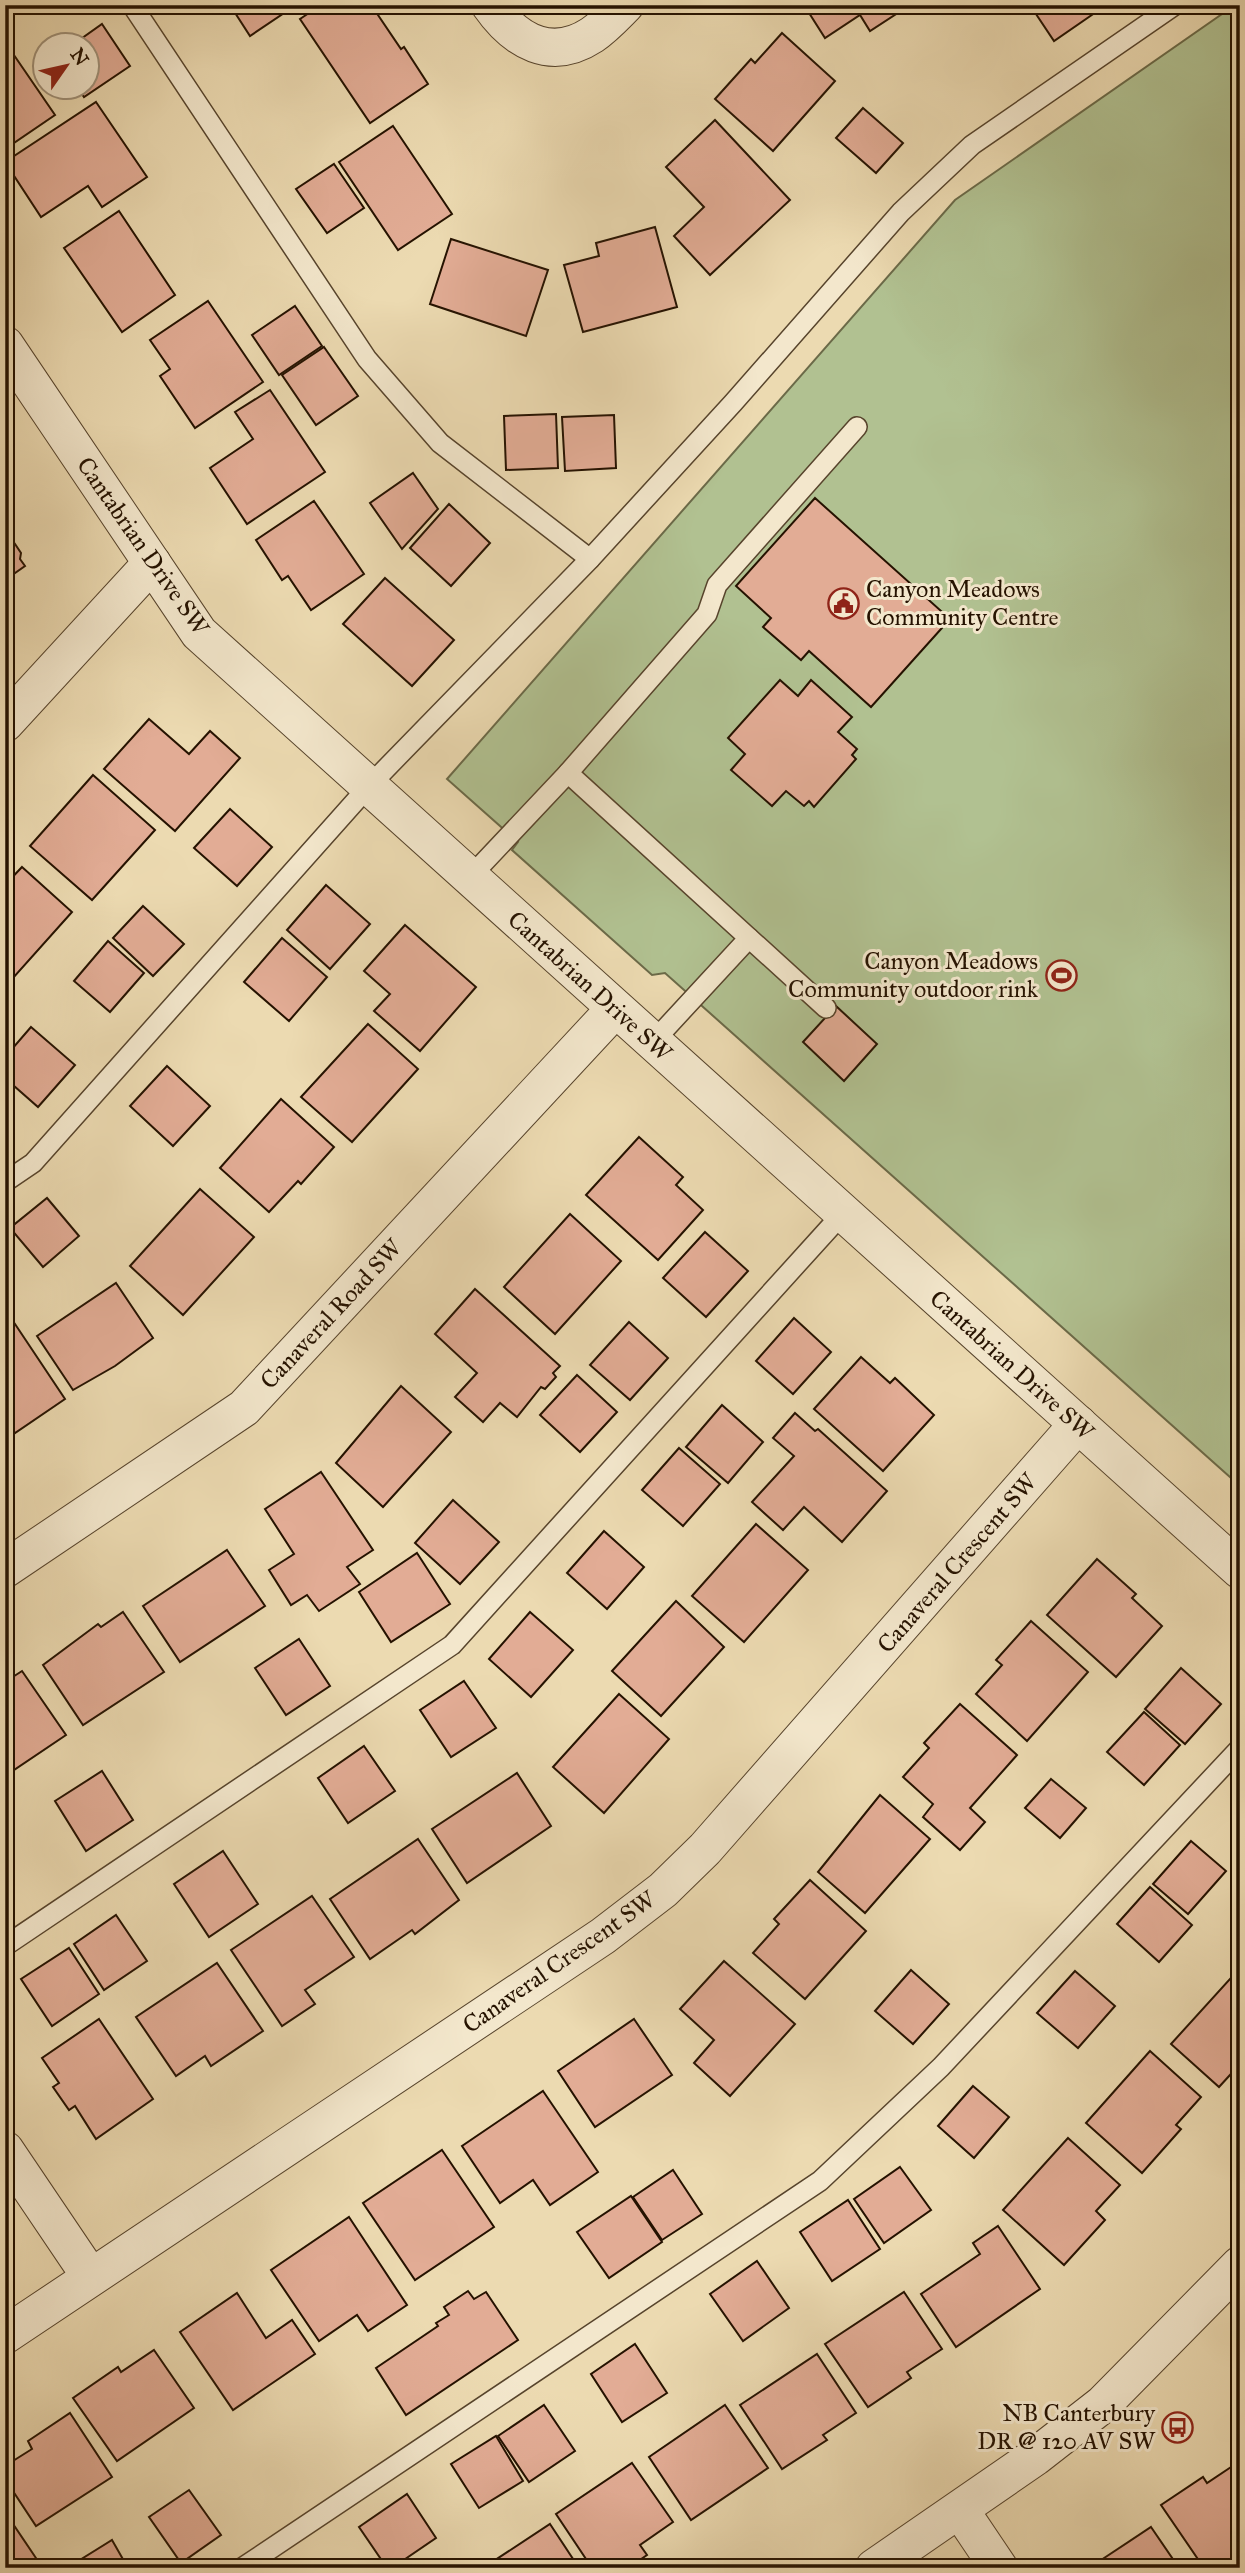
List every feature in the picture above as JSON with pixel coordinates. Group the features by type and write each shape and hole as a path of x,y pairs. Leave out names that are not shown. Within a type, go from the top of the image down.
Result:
{"street":[{"path":"491,5 504,25 535,46 567,47 592,35 625,5"},
{"name":"Cantabrian Drive SW","path":"5,345 200,633 614,1010 1240,1570"},
{"path":"5,723 152,563"},
{"name":"Canaveral Road SW","path":"5,1569 244,1408 614,1010"},
{"name":"Canaveral Crescent SW","path":"5,2334 603,1936 663,1890 705,1849 1078,1424"},
{"path":"5,2150 90,2276"},
{"path":"874,2568 960,2510 1103,2404 1240,2265"},
{"path":"960,2510 999,2568"}],"lane":[{"path":"132,5 368,359 440,443 590,559"},
{"path":"5,1182 33,1163 368,787 590,559 901,212 972,145 1175,5"},
{"path":"470,877 568,773 707,614 717,585 857,427"},
{"path":"568,773 826,1009"},
{"path":"652,1043 749,938"},
{"path":"5,1946 452,1645 844,1213"},
{"path":"242,2568 821,2180 941,2067 1240,1748"}],"green space":[{"path":"1235,5 1240,5 1240,1486 665,973 652,975 512,850 518,842 447,779 955,200"}],"building":[{"path":"230,5 296,5 250,36"},
{"path":"321,5 375,5 381,13 378,15 401,49 404,47 428,84 370,123 300,19"},
{"path":"804,5 910,5 870,31 860,15 825,38"},
{"path":"1030,5 1096,5 1099,10 1054,41"},
{"path":"102,24 130,66 102,85 102,32 91,32"},
{"path":"782,33 835,81 773,151 715,99 751,59 755,63"},
{"path":"5,42 32,81 32,102 46,102 55,115 5,149"},
{"path":"96,102 147,177 102,207 88,186 41,217 5,162"},
{"path":"863,108 903,143 876,173 836,138"},
{"path":"715,120 790,200 710,275 674,236 704,207 666,167"},
{"path":"393,126 452,214 398,250 339,162"},
{"path":"334,164 364,208 327,233 296,189"},
{"path":"119,211 175,295 122,332 64,248"},
{"path":"655,227 677,307 583,332 564,265 599,256 596,243"},
{"path":"451,239 548,270 526,336 430,304"},
{"path":"208,301 263,382 195,428 160,376 170,369 150,340"},
{"path":"295,306 322,346 279,375 252,335"},
{"path":"324,347 358,396 316,425 282,375"},
{"path":"270,390 325,472 247,524 210,468 253,439 235,412"},
{"path":"556,414 558,468 506,470 504,416"},
{"path":"614,415 616,468 565,471 562,417"},
{"path":"413,473 438,509 402,549 370,503"},
{"name":"Canyon Meadows Community Centre","path":"815,498 950,619 871,707 809,651 801,660 763,627 771,618 736,586"},
{"path":"314,501 364,574 311,610 288,576 282,580 256,540"},
{"path":"449,504 490,543 451,586 410,548"},
{"path":"5,529 21,553 20,559 25,566 5,580"},
{"path":"385,578 454,640 412,686 343,624"},
{"path":"780,680 798,696 811,680 852,717 838,732 857,749 852,755 856,759 814,807 809,801 804,806 786,791 772,806 731,770 745,754 728,738"},
{"path":"149,719 189,754 210,731 240,758 175,831 104,769"},
{"path":"93,775 155,830 92,900 30,846"},
{"path":"230,809 272,847 237,886 194,848"},
{"path":"22,867 72,912 5,987 5,885"},
{"path":"326,885 370,924 330,969 287,930"},
{"path":"143,906 184,944 153,976 113,938"},
{"path":"405,925 476,987 420,1051 374,1011 390,994 364,971"},
{"path":"282,938 327,977 289,1021 244,982"},
{"path":"108,941 144,973 110,1012 74,981"},
{"path":"836,1006 877,1044 844,1081 803,1042"},
{"path":"368,1024 418,1069 352,1142 301,1097"},
{"path":"31,1027 75,1065 38,1107 5,1078 5,1057"},
{"path":"167,1066 210,1106 173,1146 130,1106"},
{"path":"281,1099 334,1147 301,1184 298,1181 269,1212 220,1168"},
{"path":"639,1137 683,1177 676,1185 703,1210 658,1260 586,1195"},
{"path":"200,1189 254,1237 183,1315 130,1266"},
{"path":"47,1198 79,1236 43,1267 10,1228"},
{"path":"570,1214 621,1261 555,1334 504,1287"},
{"path":"705,1232 748,1271 706,1317 663,1278"},
{"path":"116,1283 153,1338 115,1366 73,1390 37,1336"},
{"path":"475,1289 560,1366 553,1373 556,1377 545,1389 541,1387 517,1417 500,1403 483,1422 455,1397 477,1373 435,1334"},
{"path":"5,1317 8,1321 11,1318 65,1399 15,1433 5,1418"},
{"path":"794,1318 831,1352 793,1394 756,1361"},
{"path":"629,1322 668,1358 630,1400 590,1365"},
{"path":"861,1357 890,1383 895,1378 934,1415 883,1471 814,1409"},
{"path":"577,1375 617,1412 580,1452 540,1415"},
{"path":"401,1386 451,1432 383,1507 336,1463"},
{"path":"722,1405 763,1442 728,1483 686,1447"},
{"path":"795,1413 815,1431 818,1429 887,1491 842,1542 804,1507 783,1530 752,1502 794,1456 773,1438"},
{"path":"679,1448 720,1484 683,1526 642,1490"},
{"path":"321,1472 373,1550 347,1567 360,1584 319,1611 307,1595 291,1605 269,1570 294,1554 265,1509"},
{"path":"453,1500 499,1542 460,1584 415,1543"},
{"path":"756,1524 808,1570 744,1642 692,1596"},
{"path":"604,1531 644,1567 607,1609 567,1573"},
{"path":"227,1550 265,1606 180,1662 143,1606"},
{"path":"417,1553 450,1604 391,1642 359,1592"},
{"path":"1097,1559 1136,1594 1132,1598 1162,1626 1116,1677 1047,1615"},
{"path":"676,1601 724,1647 661,1716 612,1671"},
{"path":"123,1612 164,1672 83,1725 43,1665 98,1624 101,1627"},
{"path":"530,1612 573,1650 531,1697 489,1659"},
{"path":"1031,1621 1088,1672 1027,1741 976,1694 1002,1665 996,1660"},
{"path":"299,1639 330,1686 286,1715 255,1668"},
{"path":"1181,1668 1221,1704 1185,1744 1145,1709"},
{"path":"22,1671 66,1735 5,1776 5,1682"},
{"path":"464,1681 496,1728 451,1757 420,1710"},
{"path":"619,1694 669,1739 604,1813 553,1767"},
{"path":"960,1704 1017,1755 970,1808 985,1822 960,1850 923,1817 933,1804 903,1777 929,1748 924,1743"},
{"path":"1144,1712 1180,1745 1144,1785 1107,1752"},
{"path":"364,1746 395,1791 348,1823 318,1778"},
{"path":"102,1771 133,1820 86,1851 55,1801"},
{"path":"517,1773 551,1826 467,1883 432,1829"},
{"path":"1051,1779 1086,1808 1060,1838 1025,1808"},
{"path":"880,1795 930,1839 865,1913 818,1872"},
{"path":"418,1839 459,1900 415,1934 412,1930 370,1959 330,1899"},
{"path":"1191,1841 1226,1871 1188,1914 1153,1884"},
{"path":"223,1851 258,1904 209,1937 174,1884"},
{"path":"810,1880 866,1931 805,1999 753,1953 779,1924 774,1919"},
{"path":"1150,1887 1192,1925 1159,1962 1117,1924"},
{"path":"312,1896 354,1957 305,1990 315,2004 282,2026 231,1950"},
{"path":"116,1915 147,1961 104,1990 74,1944"},
{"path":"69,1948 99,1994 52,2026 21,1979"},
{"path":"724,1961 795,2024 730,2096 694,2063 714,2040 680,2009"},
{"path":"217,1963 263,2031 211,2066 205,2056 176,2076 136,2017"},
{"path":"1239,1969 1240,2064 1219,2087 1171,2044"},
{"path":"911,1970 949,2004 913,2044 875,2011"},
{"path":"1075,1971 1115,2006 1078,2048 1037,2013"},
{"path":"99,2019 153,2099 96,2139 75,2106 69,2110 53,2087 59,2083 42,2058"},
{"path":"634,2019 672,2075 595,2127 558,2071"},
{"path":"1150,2051 1201,2097 1176,2125 1181,2129 1142,2173 1086,2123"},
{"path":"973,2086 1009,2117 974,2158 938,2126"},
{"path":"543,2091 598,2172 550,2205 533,2180 500,2203 462,2146"},
{"path":"1068,2138 1120,2185 1096,2211 1105,2220 1064,2265 1003,2210"},
{"path":"442,2150 494,2227 415,2280 363,2203"},
{"path":"900,2167 931,2210 884,2243 854,2199"},
{"path":"673,2170 702,2214 662,2240 633,2197"},
{"path":"631,2196 662,2242 609,2278 577,2232"},
{"path":"848,2200 880,2249 832,2281 800,2232"},
{"path":"349,2217 407,2305 368,2331 357,2315 319,2341 271,2270"},
{"path":"998,2226 1040,2289 956,2347 921,2294 980,2254 973,2243"},
{"path":"757,2261 789,2308 743,2341 710,2294"},
{"path":"468,2291 474,2299 486,2292 518,2340 406,2415 376,2368 438,2326 436,2323 449,2315 444,2307"},
{"path":"904,2292 942,2349 907,2372 911,2378 868,2407 825,2344"},
{"path":"237,2293 266,2338 292,2320 315,2354 233,2410 180,2332"},
{"path":"635,2344 667,2393 622,2422 591,2374"},
{"path":"154,2350 194,2408 117,2461 73,2398 118,2367 121,2372"},
{"path":"817,2354 856,2413 823,2435 827,2440 782,2469 740,2405"},
{"path":"544,2405 575,2451 529,2482 498,2436"},
{"path":"725,2405 768,2468 691,2520 649,2457"},
{"path":"70,2413 112,2477 36,2526 5,2479 5,2466 32,2449 28,2441"},
{"path":"496,2436 523,2481 479,2508 451,2464"},
{"path":"1240,2461 1240,2568 1204,2568 1161,2505 1203,2477 1207,2483"},
{"path":"632,2463 673,2522 640,2545 647,2555 628,2568 592,2568 556,2514"},
{"path":"189,2490 221,2535 181,2563 149,2517"},
{"path":"407,2494 436,2538 392,2568 387,2568 359,2527"},
{"path":"5,2512 42,2567 41,2568 5,2568"},
{"path":"550,2524 579,2568 483,2568"},
{"path":"1151,2527 1179,2568 1093,2568 1092,2566"},
{"path":"112,2540 128,2568 67,2568"}],"place":[{"name":"Canyon Meadows Community Centre","path":"843,603"},
{"name":"Canyon Meadows Community outdoor rink","path":"1061,975"},
{"name":"NB Canterbury DR @ 120 AV SW","path":"1178,2427"}]}
